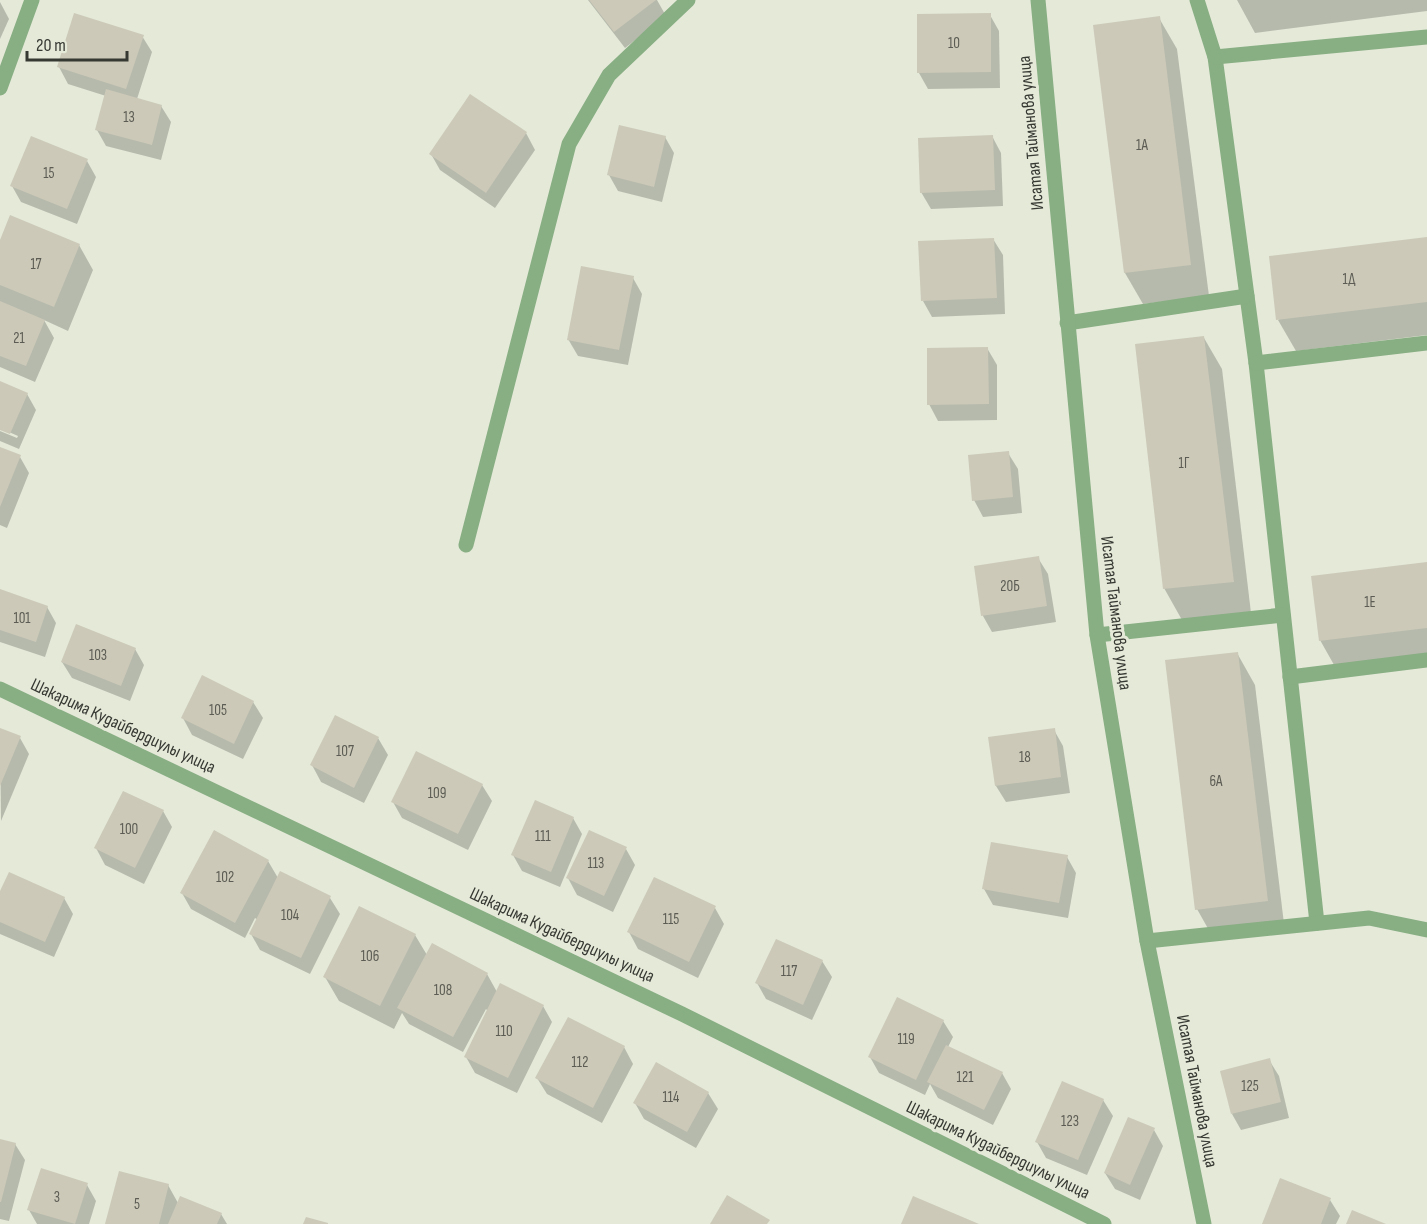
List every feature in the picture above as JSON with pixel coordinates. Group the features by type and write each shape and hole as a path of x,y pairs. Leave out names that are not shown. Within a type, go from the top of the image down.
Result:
{"street":[{"path":"0,88 32,0"},
{"path":"465,545 569,144 609,75 688,0"},
{"name":"Исатая Тайманова улица","path":"1038,0 1097,634 1147,941 1204,1224"},
{"path":"1197,0 1215,57 1256,363 1317,923"},
{"path":"1215,57 1427,37"},
{"path":"1067,323 1247,296"},
{"path":"1256,363 1427,343"},
{"path":"1097,634 1283,615"},
{"path":"1290,677 1427,660"},
{"name":"Шакарима Кудайбердиулы улица","path":"0,689 682,1014 1104,1224"},
{"path":"1147,941 1369,918 1427,930"}],"building":[{"path":"589,0 656,0 614,32"},
{"path":"74,13 144,35 126,89 57,67"},
{"path":"991,13 991,72 917,73 917,14"},
{"path":"1160,16 1191,265 1124,273 1093,25"},
{"path":"106,89 162,105 152,145 95,130"},
{"path":"470,94 527,132 486,193 429,154"},
{"path":"619,125 666,136 654,187 607,175"},
{"path":"993,135 995,190 920,193 918,138"},
{"path":"31,136 88,159 67,209 10,186"},
{"path":"10,215 80,244 54,307 0,285 0,240"},
{"path":"1427,237 1427,302 1276,320 1269,256"},
{"path":"994,238 997,298 921,301 918,241"},
{"path":"581,266 634,276 619,350 567,340"},
{"path":"0,301 45,320 26,366 0,356"},
{"path":"1204,336 1234,582 1163,589 1135,344"},
{"path":"988,347 989,404 927,405 927,348"},
{"path":"0,381 28,393 10,434 0,430"},
{"path":"0,447 21,455 0,507"},
{"path":"1009,451 1013,497 972,501 968,455"},
{"path":"1039,556 1047,606 981,616 974,566"},
{"path":"1427,562 1427,628 1319,641 1311,576"},
{"path":"0,589 48,606 36,642 0,630"},
{"path":"76,624 136,648 121,686 61,662"},
{"path":"1238,652 1268,901 1195,910 1165,660"},
{"path":"202,675 254,701 234,744 181,718"},
{"path":"335,715 379,737 354,788 310,765"},
{"path":"0,728 21,736 0,786"},
{"path":"1055,728 1061,777 995,786 988,737"},
{"path":"416,751 483,784 458,834 391,802"},
{"path":"123,791 164,810 135,868 94,848"},
{"path":"535,800 574,817 551,872 511,855"},
{"path":"214,830 269,860 235,923 180,893"},
{"path":"589,830 627,847 604,896 566,878"},
{"path":"991,842 1068,855 1059,903 982,889"},
{"path":"280,871 331,896 301,958 249,934"},
{"path":"9,872 65,897 45,942 0,922 0,891"},
{"path":"654,877 716,906 689,962 627,932"},
{"path":"359,906 416,934 380,1006 323,977"},
{"path":"776,939 823,960 803,1005 755,983"},
{"path":"432,943 488,973 453,1037 397,1008"},
{"path":"500,983 544,1005 508,1078 464,1057"},
{"path":"897,997 944,1020 916,1080 868,1057"},
{"path":"568,1017 625,1046 593,1108 535,1078"},
{"path":"946,1045 1003,1072 984,1110 927,1082"},
{"path":"1270,1058 1281,1102 1231,1114 1220,1071"},
{"path":"656,1062 709,1092 687,1132 633,1103"},
{"path":"1062,1081 1104,1099 1078,1160 1035,1142"},
{"path":"1128,1117 1155,1128 1130,1185 1104,1173"},
{"path":"0,1139 16,1143 1,1202 0,1202"},
{"path":"41,1168 88,1183 75,1224 27,1210"},
{"path":"119,1171 169,1184 159,1224 105,1224"},
{"path":"1280,1178 1331,1198 1321,1224 1262,1224"},
{"path":"727,1195 770,1220 767,1224 710,1224"},
{"path":"180,1196 222,1213 217,1224 168,1224"},
{"path":"913,1196 979,1224 901,1224"},
{"path":"1352,1210 1386,1224 1346,1224"},
{"path":"306,1217 328,1223 328,1224 303,1224"}]}
